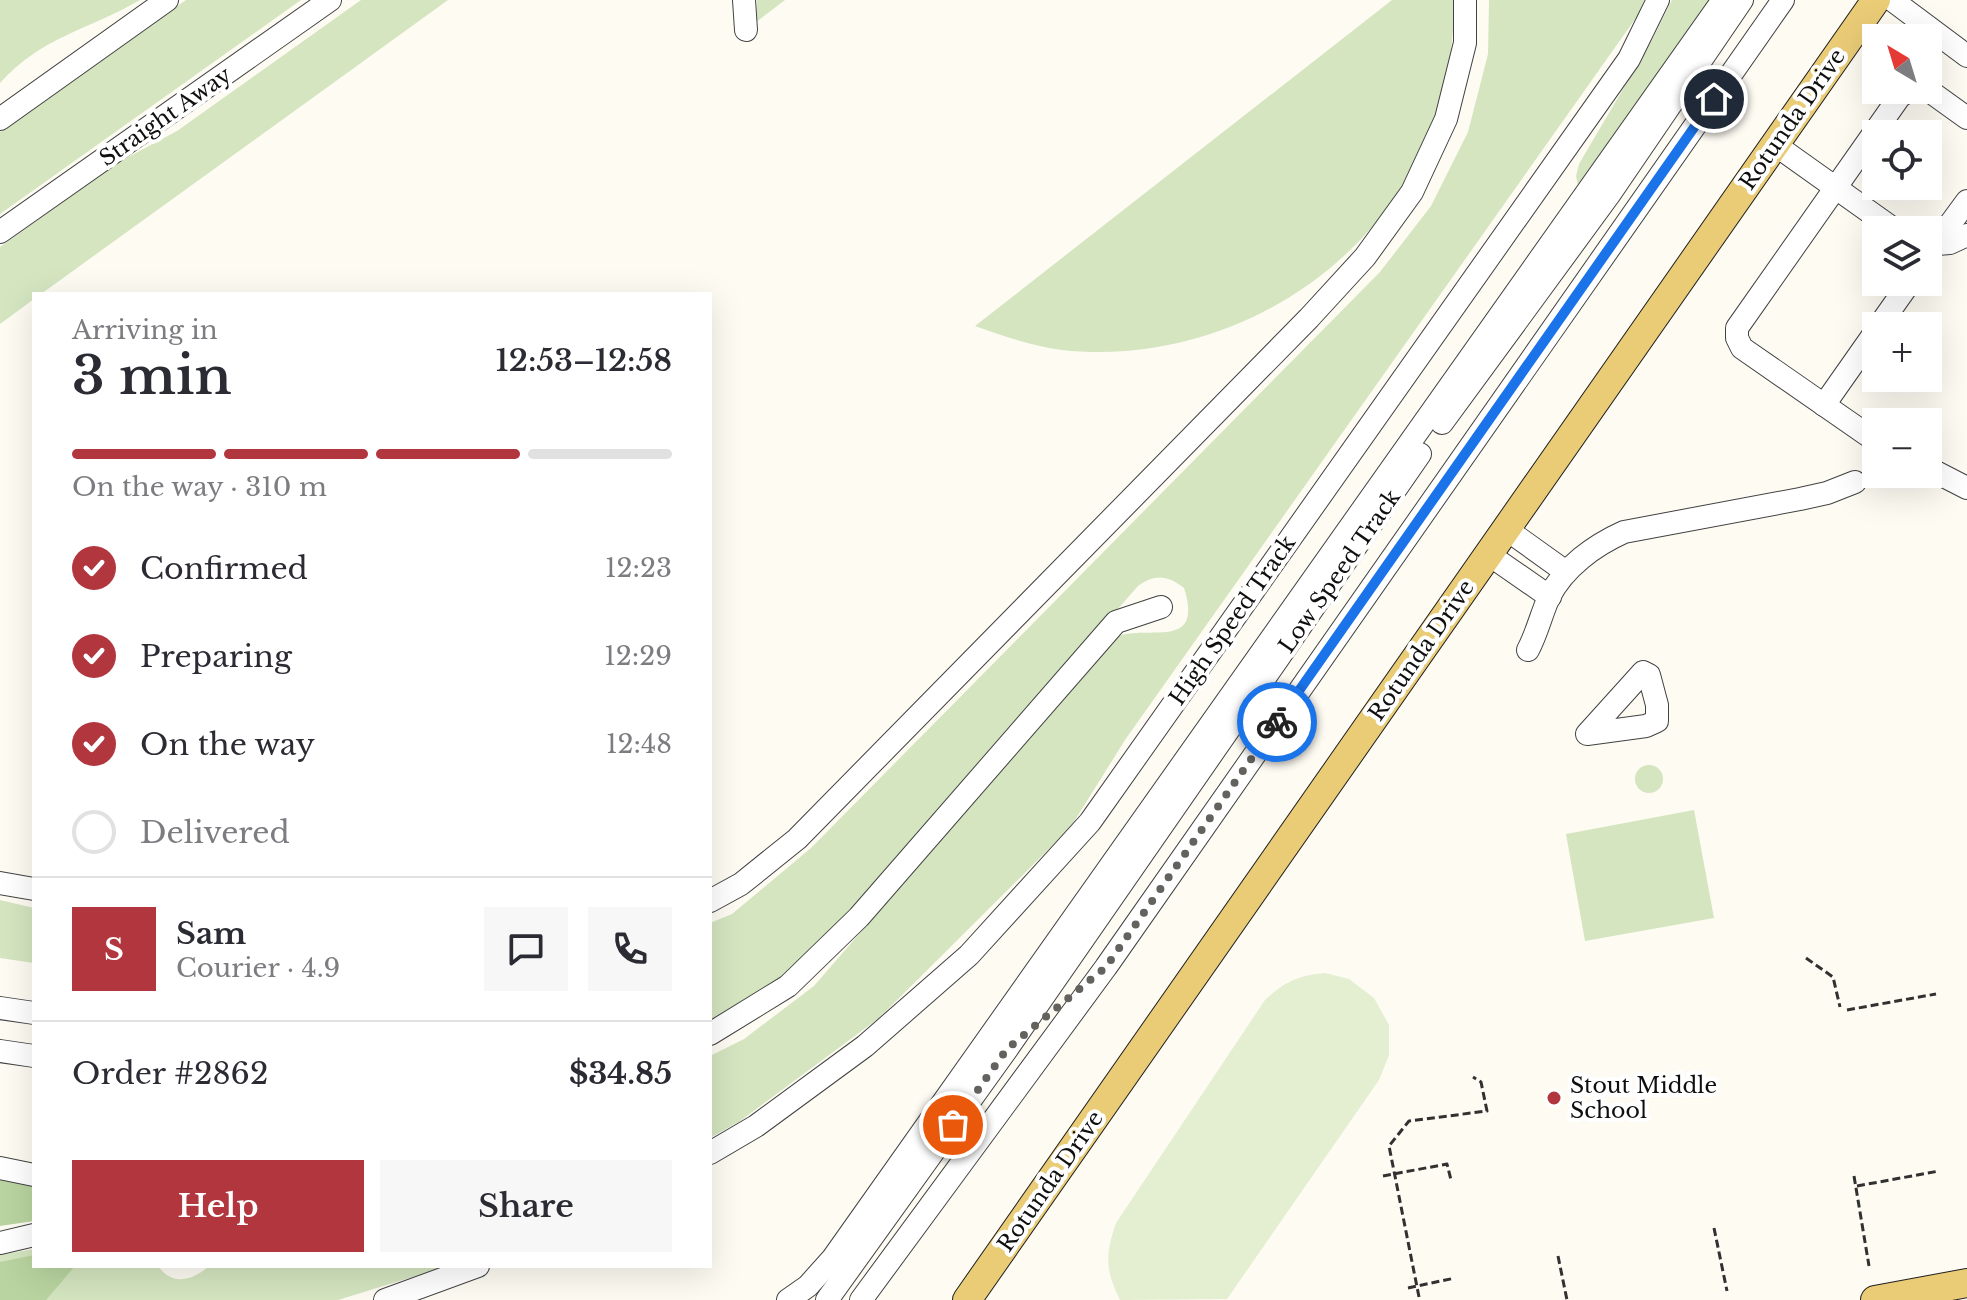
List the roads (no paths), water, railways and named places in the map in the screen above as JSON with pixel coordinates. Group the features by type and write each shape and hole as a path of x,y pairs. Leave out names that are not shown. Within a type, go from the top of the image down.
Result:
{"main road":[{"name":"Rotunda Drive","path":"967,1300 1876,0"},
{"path":"1875,1300 1916,1296 1967,1283"}],"street":[{"path":"0,119 167,0"},
{"name":"Straight Away","path":"0,232 330,0"},
{"path":"744,0 746,30"},
{"path":"712,900 741,884 797,839 1309,318 1365,257 1412,192 1446,119 1465,43 1465,0"},
{"name":"High Speed Track","path":"712,1152 756,1126 865,1046 969,955 1090,822 1629,59 1658,0"},
{"path":"788,1300 808,1286 833,1258 1723,0"},
{"name":"Low Speed Track","path":"827,1300 1007,1049 1429,441 1609,195 1742,0"},
{"path":"861,1300 1106,967 1783,0"},
{"path":"1892,0 1967,56"},
{"path":"1942,100 1967,118"},
{"path":"1862,431 1742,348 1737,338 1737,328 1894,104"},
{"path":"1774,144 1875,216"},
{"path":"1942,236 1967,201"},
{"path":"1942,247 1967,235"},
{"path":"1824,405 1862,351"},
{"path":"1942,475 1967,488"},
{"path":"1528,650 1539,630 1550,597 1566,572 1604,541 1624,532 1813,496 1855,482"},
{"path":"1506,529 1566,572"},
{"path":"1488,554 1550,597"},
{"path":"712,1033 788,986 859,917 1116,622 1161,607"},
{"path":"0,883 32,889"},
{"path":"1007,1049 1106,967"},
{"path":"0,1008 32,1013"},
{"path":"0,1051 32,1056"},
{"path":"0,1168 32,1175"},
{"path":"0,1243 32,1235"},
{"path":"385,1300 473,1268"}],"place":[{"name":"Stout Middle School","path":"1554,1098"}]}
